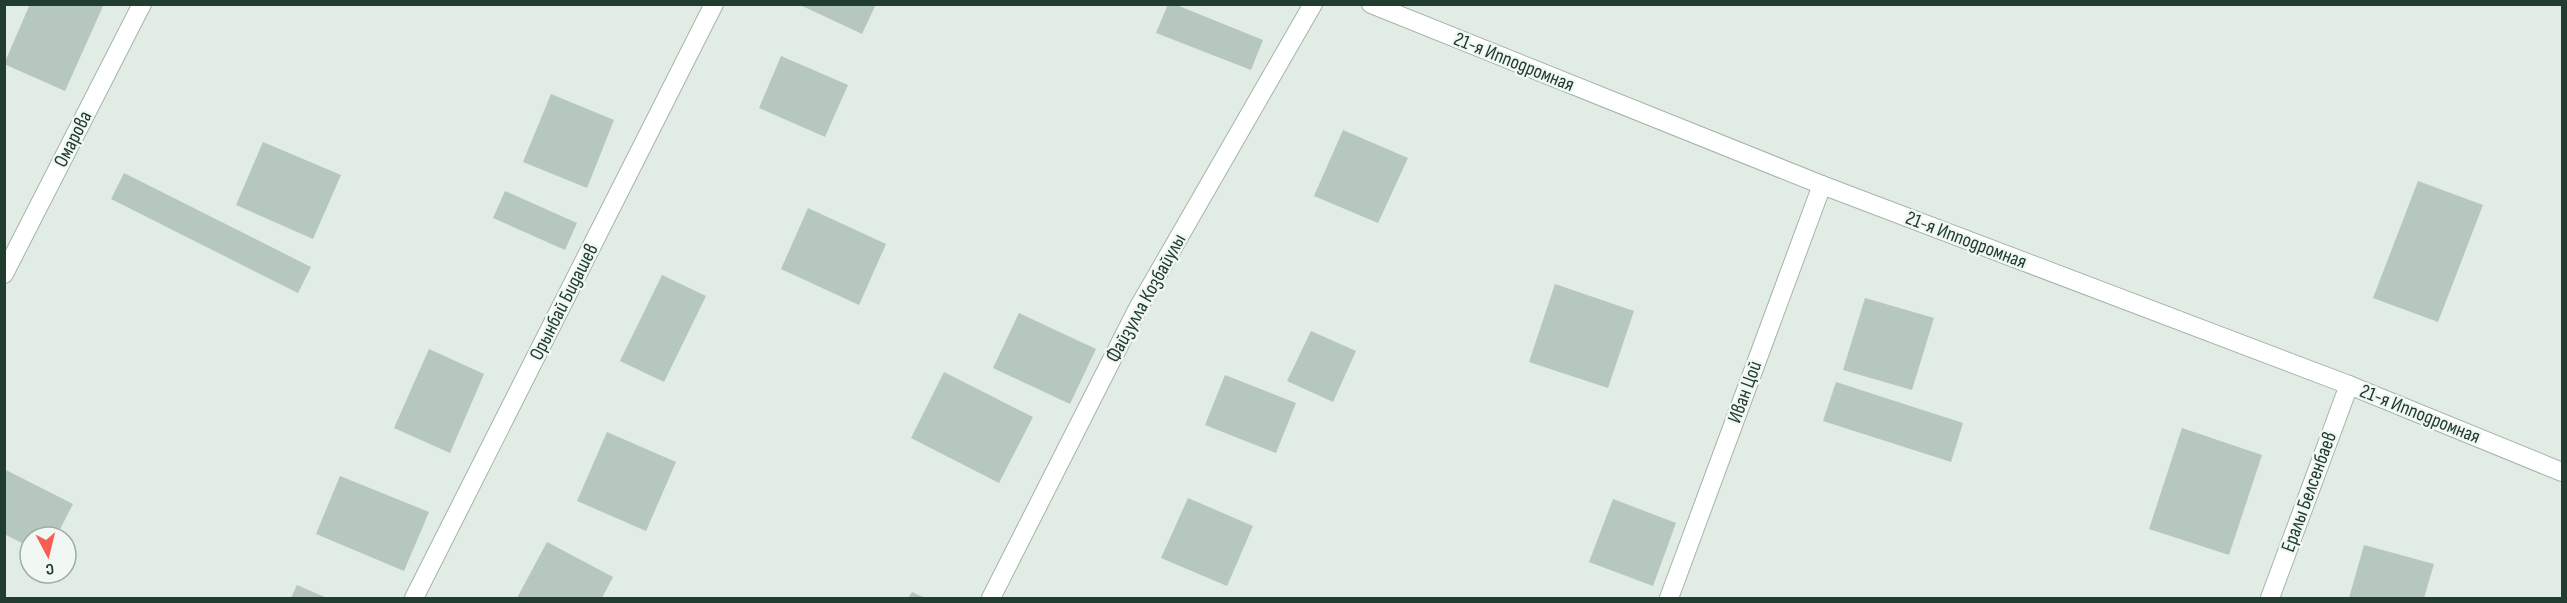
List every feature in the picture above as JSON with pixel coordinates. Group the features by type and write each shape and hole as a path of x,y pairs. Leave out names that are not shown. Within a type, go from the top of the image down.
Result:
{"street":[{"name":"Омарова","path":"4,274 142,4"},
{"name":"Орынбай Бидашев","path":"414,598 714,4"},
{"name":"Файзулла Козбайулы","path":"992,598 1137,310 1313,4"},
{"name":"21-я Ипподромная","path":"1371,4 1822,185 2349,385 2562,472"},
{"name":"Иван Цой","path":"1669,598 1822,185"},
{"name":"Ералы Белсенбаев","path":"2270,598 2349,385"}],"building":[{"path":"30,4 104,4 65,91 4,64"},
{"path":"798,4 876,4 862,34"},
{"path":"1168,4 1174,4 1263,40 1251,70 1156,33"},
{"path":"781,56 848,85 825,137 759,108"},
{"path":"551,94 614,120 587,188 523,162"},
{"path":"1343,130 1408,158 1378,223 1314,196"},
{"path":"263,142 341,175 313,239 236,205"},
{"path":"124,173 311,267 298,293 111,199"},
{"path":"2418,181 2483,205 2438,322 2373,298"},
{"path":"505,191 577,223 565,250 493,218"},
{"path":"808,208 886,244 859,305 781,269"},
{"path":"662,275 706,296 664,382 620,361"},
{"path":"1555,284 1634,311 1608,388 1529,362"},
{"path":"1865,298 1934,318 1912,390 1843,370"},
{"path":"1019,313 1096,349 1070,404 993,368"},
{"path":"1311,331 1356,351 1333,402 1287,381"},
{"path":"429,349 484,374 450,453 394,428"},
{"path":"944,372 1033,417 999,483 911,438"},
{"path":"1225,375 1296,403 1276,453 1205,425"},
{"path":"1836,382 1963,423 1951,462 1823,421"},
{"path":"2182,428 2262,455 2229,555 2149,529"},
{"path":"607,432 676,462 646,531 577,501"},
{"path":"4,469 73,504 62,525 18,525 18,541 4,534"},
{"path":"340,476 429,512 404,571 316,534"},
{"path":"1188,498 1253,526 1227,586 1161,558"},
{"path":"1613,499 1676,523 1653,586 1589,562"},
{"path":"547,542 613,577 602,598 517,598"},
{"path":"2364,545 2434,564 2424,598 2349,598"},
{"path":"297,585 327,598 291,598"},
{"path":"912,592 925,598 908,598"}]}
